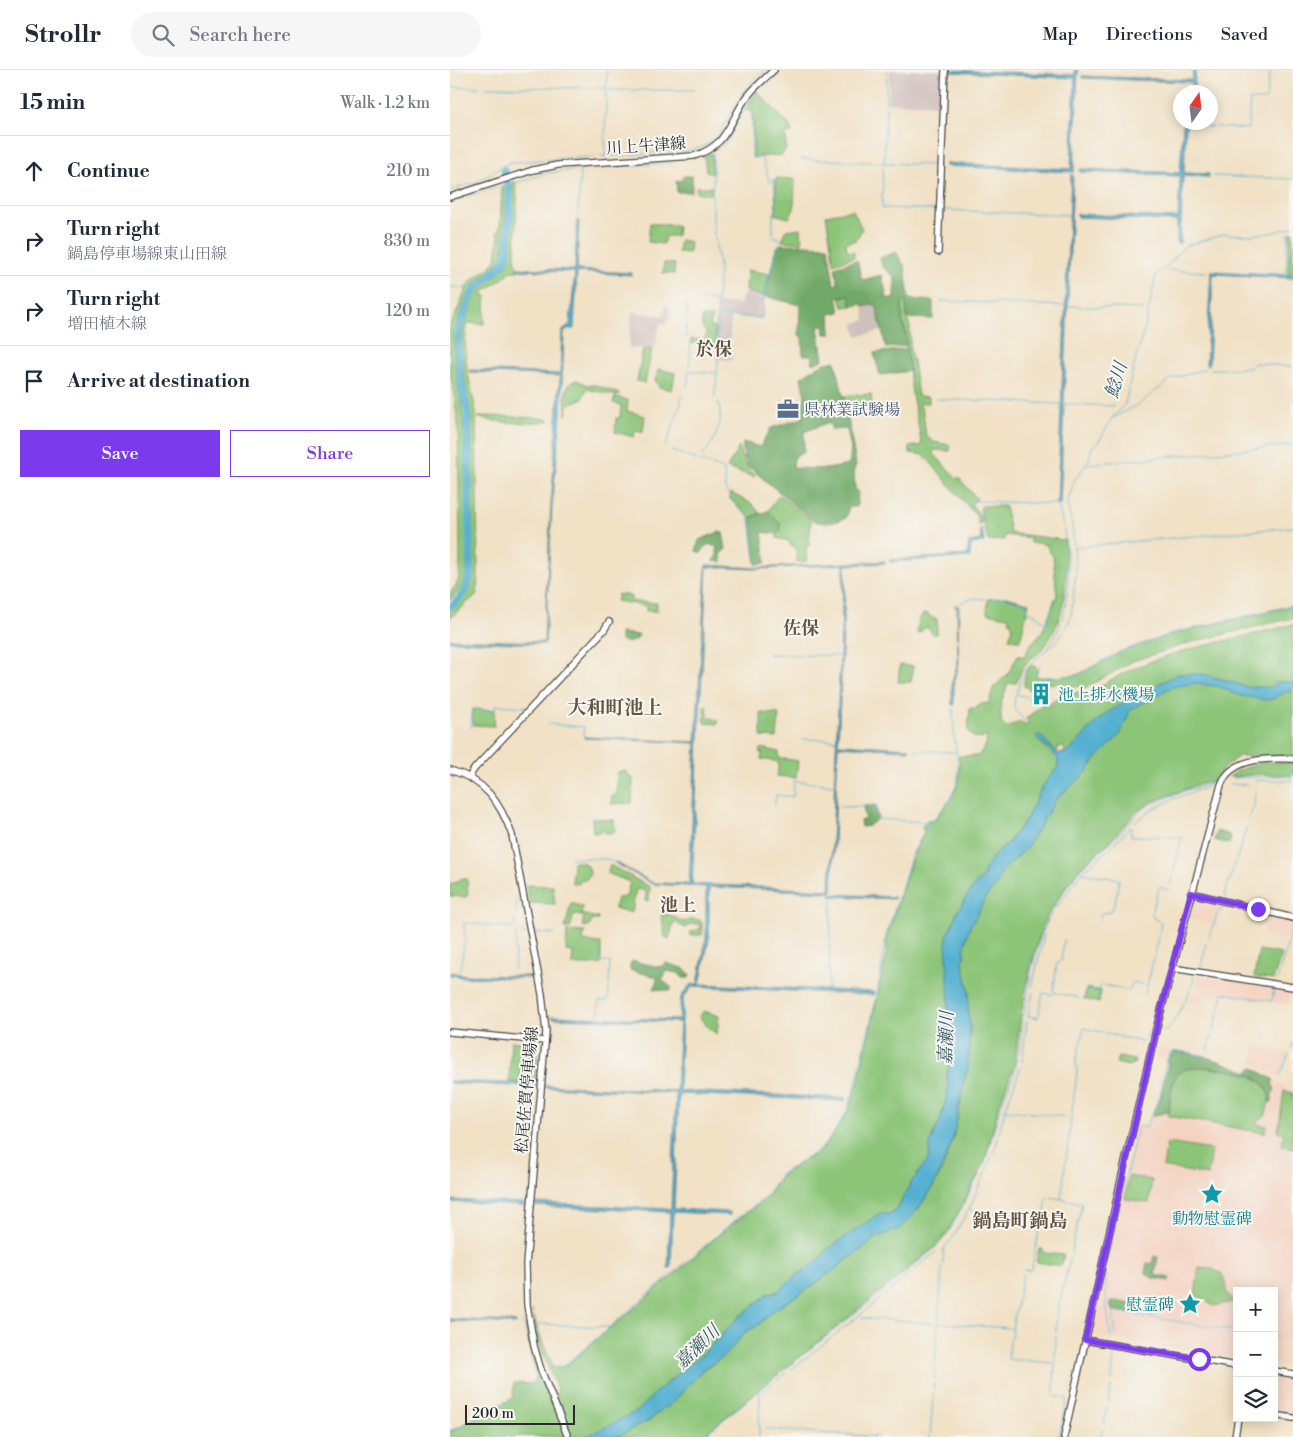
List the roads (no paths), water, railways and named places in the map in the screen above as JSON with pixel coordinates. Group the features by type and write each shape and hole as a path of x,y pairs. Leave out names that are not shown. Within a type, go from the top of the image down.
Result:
{"main road":[{"name":"川上牛津線","path":"450,196 558,165 694,156 705,153 720,143 752,90 774,70"},
{"path":"938,252 946,70"},
{"path":"469,777 486,756 604,630 609,622"},
{"path":"1064,1437 1121,1180 1172,968 1221,785 1226,775 1238,765 1275,758 1293,759"},
{"name":"松尾佐賀停車場線","path":"450,770 469,777 488,791 507,821 512,835 545,1012 546,1032 526,1271 527,1305 530,1328 541,1370 568,1437"},
{"path":"1191,893 1293,918"},
{"path":"1172,968 1293,987"},
{"path":"450,1032 545,1041"},
{"path":"1085,1340 1233,1365"},
{"path":"1278,1372 1293,1374"},
{"path":"1278,1416 1293,1418"},
{"path":"1235,1437 1237,1422"}],"water":[{"path":"949,70 1075,75 1075,70 1078,70 1074,172 946,166 946,163 1071,169 1075,78 949,72"},
{"path":"1193,70 1196,70 1194,85 1188,82 1082,78 1082,76 1192,80"},
{"path":"1183,130 1186,130 1184,173 1209,174 1209,177 1183,176 1180,243 1177,243 1177,221 1077,217 1077,214 1178,218 1180,176 1080,172 1080,169 1180,173"},
{"path":"1071,175 1073,175 1060,504 1057,504"},
{"path":"577,220 579,221 577,270 632,273 632,275 577,272 574,329 567,329 564,332 561,416 552,505 545,644 450,641 450,639 544,642 551,505 560,376 470,372 470,370 560,374 562,332 570,325 575,272 517,270 517,268 575,270"},
{"path":"1211,271 1293,275 1293,278 1213,274 1209,365 1206,364"},
{"path":"980,529 982,529 984,542 971,544 970,557 890,562 890,560 967,555 969,542 981,540"},
{"path":"885,561 885,563 846,565 838,744 910,748 910,750 838,746 832,890 833,894 894,897 894,899 831,896 831,892 709,887 709,939 700,984 874,992 874,995 693,986 683,999 679,1091 845,1098 845,1101 679,1094 674,1209 730,1212 730,1215 673,1212 671,1268 668,1268 670,1212 535,1206 535,1203 671,1209 676,1093 544,1087 544,1085 676,1091 680,1022 552,1018 552,1016 679,1020 681,997 691,984 698,984 706,939 706,887 653,884 615,863 653,883 689,884 696,743 584,737 696,742 706,565 756,568","holes":["844,564 830,890 692,884 707,567 756,569"]},
{"path":"954,605 959,606 959,663 954,682 954,705 952,705 952,682 958,663 957,609"},
{"path":"1178,674 1204,674 1248,687 1270,687 1277,682 1293,682 1293,692 1285,692 1273,699 1264,700 1237,695 1220,687 1197,683 1172,687 1130,710 1120,735 1096,759 1085,774 1057,798 1025,850 1001,872 996,885 985,898 971,924 966,939 963,963 969,992 968,1069 949,1150 936,1181 919,1208 899,1229 875,1238 812,1286 773,1311 757,1326 745,1332 725,1355 702,1370 669,1407 664,1407 651,1419 619,1436 586,1437 639,1410 656,1392 703,1354 738,1318 769,1293 779,1291 792,1278 821,1258 826,1250 880,1213 887,1215 896,1211 910,1184 929,1158 930,1144 946,1101 949,1064 946,1039 949,999 946,942 948,932 957,912 975,884 983,877 986,867 1027,818 1042,787 1058,767 1058,758 1036,737 1039,734 1057,753 1068,753 1105,714"},
{"path":"450,972 466,975 531,976 531,978 463,977 450,975"},
{"path":"450,1081 535,1084 535,1087 450,1083"},
{"path":"450,1200 524,1203 524,1206 450,1202"},
{"path":"450,1319 516,1322 516,1324 450,1321"}],"waterway":[{"path":"606,87 607,70"},
{"path":"504,170 504,165 512,162 683,151 707,145 720,132 743,91 766,70"},
{"path":"766,85 781,70"},
{"path":"886,103 887,70"},
{"path":"1218,127 1248,129 1250,100 1266,100 1270,70"},
{"path":"450,87 479,87"},
{"path":"486,87 606,88"},
{"path":"606,90 695,90"},
{"path":"605,156 606,91"},
{"path":"718,149 726,142 752,97"},
{"path":"884,164 886,107"},
{"path":"744,110 752,111 752,158 762,158 770,183 774,179 776,210 773,217 773,234"},
{"path":"713,153 714,235"},
{"path":"801,159 934,165"},
{"path":"578,216 580,168 672,163"},
{"path":"450,190 475,183 503,166"},
{"path":"883,167 882,208 936,210"},
{"path":"450,607 464,591 470,570 467,411 459,369 458,334 473,291 503,264 507,257 510,202 504,170"},
{"path":"516,183 547,173 579,170"},
{"path":"1213,176 1293,179"},
{"path":"450,202 502,186"},
{"path":"943,210 1069,215"},
{"name":"鯰川","path":"1046,651 1057,641 1066,628 1071,616 1076,572 1072,524 1067,504 1074,481 1089,460 1092,447 1098,443 1112,418 1125,404 1145,328 1156,275 1185,246 1224,234 1248,235 1271,233 1293,227"},
{"path":"1286,275 1288,233"},
{"path":"773,237 778,237 780,241"},
{"path":"695,302 695,300 717,301 719,267 715,238"},
{"path":"715,396 718,363 717,315 762,318 767,283 777,249 780,245"},
{"path":"1167,270 1206,272"},
{"path":"450,287 465,288"},
{"path":"941,301 1065,306"},
{"path":"717,302 717,310"},
{"path":"687,306 687,321"},
{"path":"1068,306 1144,309"},
{"path":"686,324 686,338"},
{"path":"689,368 691,340"},
{"path":"1211,369 1250,368 1255,363 1291,367"},
{"path":"1112,418 1138,405 1171,379 1205,369"},
{"path":"687,386 689,371 715,373"},
{"path":"680,406 682,395"},
{"path":"937,399 1061,404"},
{"path":"702,456 718,431 720,417 718,402"},
{"path":"1064,404 1114,406"},
{"path":"676,418 679,408"},
{"path":"665,447 675,421"},
{"path":"1087,464 1293,445"},
{"path":"672,451 697,460"},
{"path":"700,461 724,469 725,488 730,498 750,517 758,568"},
{"path":"976,501 1057,504"},
{"path":"1048,648 1057,632 1067,597 1067,559 1058,504"},
{"path":"970,506 980,524"},
{"path":"1075,547 1293,527"},
{"path":"989,599 1004,597"},
{"path":"960,603 974,598 985,599"},
{"path":"1006,598 1028,604 1026,610 1036,615 1046,624 1055,598"},
{"path":"1040,666 1036,675 1041,677 1077,676 1120,652 1173,634 1293,607"},
{"path":"1027,723 1015,710 1014,701 1022,676 1027,668 1045,651"},
{"path":"768,654 840,656"},
{"path":"1017,694 1030,698 1032,702"},
{"path":"471,728 472,709 494,710 496,705 528,707"},
{"path":"556,1367 564,1366 727,1227 764,1198 781,1174 821,1149 835,1131 847,1111 855,1087 877,995 886,936 912,854 925,830 949,801 958,782 953,709"},
{"path":"548,724 584,727 584,737"},
{"path":"803,739 836,740"},
{"path":"914,750 954,752"},
{"path":"1233,778 1293,777"},
{"path":"1248,820 1254,806 1256,780 1293,781"},
{"path":"775,805 776,795 793,797 794,781 834,785"},
{"path":"759,1437 760,1389 881,1293 935,1248 947,1235 984,1165 1000,1108 1015,1071 1031,972 1041,935 1057,902 1074,877 1140,811 1151,804 1186,790 1217,782"},
{"path":"1228,784 1250,785"},
{"path":"1135,822 1160,805 1208,787"},
{"path":"840,807 875,806 878,819 924,822 928,819 931,820"},
{"path":"1057,907 1081,873 1111,847 1130,827"},
{"path":"1131,827 1131,836 1182,837 1170,886"},
{"path":"1226,898 1225,893 1247,827"},
{"path":"571,858 607,859 615,863"},
{"path":"1082,873 1119,879 1114,905 1110,912 1101,913 1099,920"},
{"path":"1145,994 1161,922 1153,918 1154,916 1151,914 1159,887 1169,890"},
{"path":"830,940 832,896"},
{"path":"516,916 517,901"},
{"path":"1209,937 1217,915 1226,905"},
{"path":"515,919 515,925"},
{"path":"1277,980 1292,922"},
{"path":"460,969 465,941 464,923 514,928"},
{"path":"514,970 516,933 526,934"},
{"path":"533,933 555,934"},
{"path":"1032,987 1044,934"},
{"path":"1064,940 1061,961 1057,963 1053,992 1079,998"},
{"path":"828,991 830,944"},
{"path":"1201,966 1206,944"},
{"path":"601,963 610,962 609,986"},
{"path":"1161,1029 1167,1031 1187,998 1194,977"},
{"path":"1105,985 1129,991 1133,982 1144,985"},
{"path":"1084,998 1086,988 1100,990 1101,985"},
{"path":"599,1015 599,1001 608,1001 609,989"},
{"path":"1220,1006 1223,993 1272,1001 1274,989"},
{"path":"1098,1001 1100,991"},
{"path":"1033,993 1028,1016 1038,1018 1043,993 1053,995"},
{"path":"1213,1031 1219,1010"},
{"path":"1022,1062 1027,1021"},
{"path":"1061,1199 1077,1072 1076,1061 1084,1028 1142,1042 1152,1027"},
{"path":"1208,1051 1212,1036"},
{"path":"1291,1049 1293,1043"},
{"path":"1106,1266 1137,1128 1139,1126 1145,1128 1160,1096 1166,1062 1171,1052 1181,1051 1206,1056"},
{"path":"1280,1076 1289,1054"},
{"path":"994,1153 1005,1110 1021,1067"},
{"path":"1006,1110 1068,1117"},
{"path":"943,1264 944,1248 952,1239 969,1209 992,1157"},
{"path":"1024,1270 1031,1270 1041,1221 1044,1219 1047,1197"},
{"path":"1051,1197 1082,1203 1071,1253"},
{"path":"970,1210 1043,1219"},
{"path":"914,1270 936,1252"},
{"path":"1056,1332 1057,1314 1070,1258"},
{"path":"934,1380 942,1268"},
{"path":"1106,1273 1106,1303 1111,1338"},
{"path":"885,1295 909,1274"},
{"path":"1023,1274 1008,1359 1052,1363"},
{"path":"792,1369 880,1299"},
{"path":"1116,1338 1113,1311 1233,1330"},
{"path":"862,1318 932,1323"},
{"path":"939,1323 1009,1328"},
{"path":"539,1324 610,1327"},
{"path":"1054,1392 1056,1337"},
{"path":"1112,1380 1114,1351"},
{"path":"777,1380 787,1373"},
{"path":"521,1395 532,1388 536,1382"},
{"path":"764,1391 773,1383"},
{"path":"930,1437 934,1383"},
{"path":"1108,1402 1111,1387"},
{"path":"702,1437 760,1390"},
{"path":"1054,1396 1066,1398 1067,1400 1059,1437"},
{"path":"450,1433 513,1399"},
{"path":"1104,1423 1107,1408"},
{"path":"765,1429 878,1437"},
{"path":"1101,1437 1102,1429"}],"place":[{"name":"県林業試験場","path":"788,409"},
{"name":"池上排水機場","path":"1041,694"},
{"name":"動物慰霊碑","path":"1212,1194"},
{"name":"慰霊碑","path":"1190,1304"}],"district":[{"name":"於保","path":"714,349"},
{"name":"佐保","path":"801,628"},
{"name":"大和町池上","path":"615,707"},
{"name":"池上","path":"678,905"},
{"name":"鍋島町鍋島","path":"1020,1220"}],"water label":[{"name":"嘉瀬川","path":"946,1038"},
{"name":"嘉瀬川","path":"697,1347"}]}
